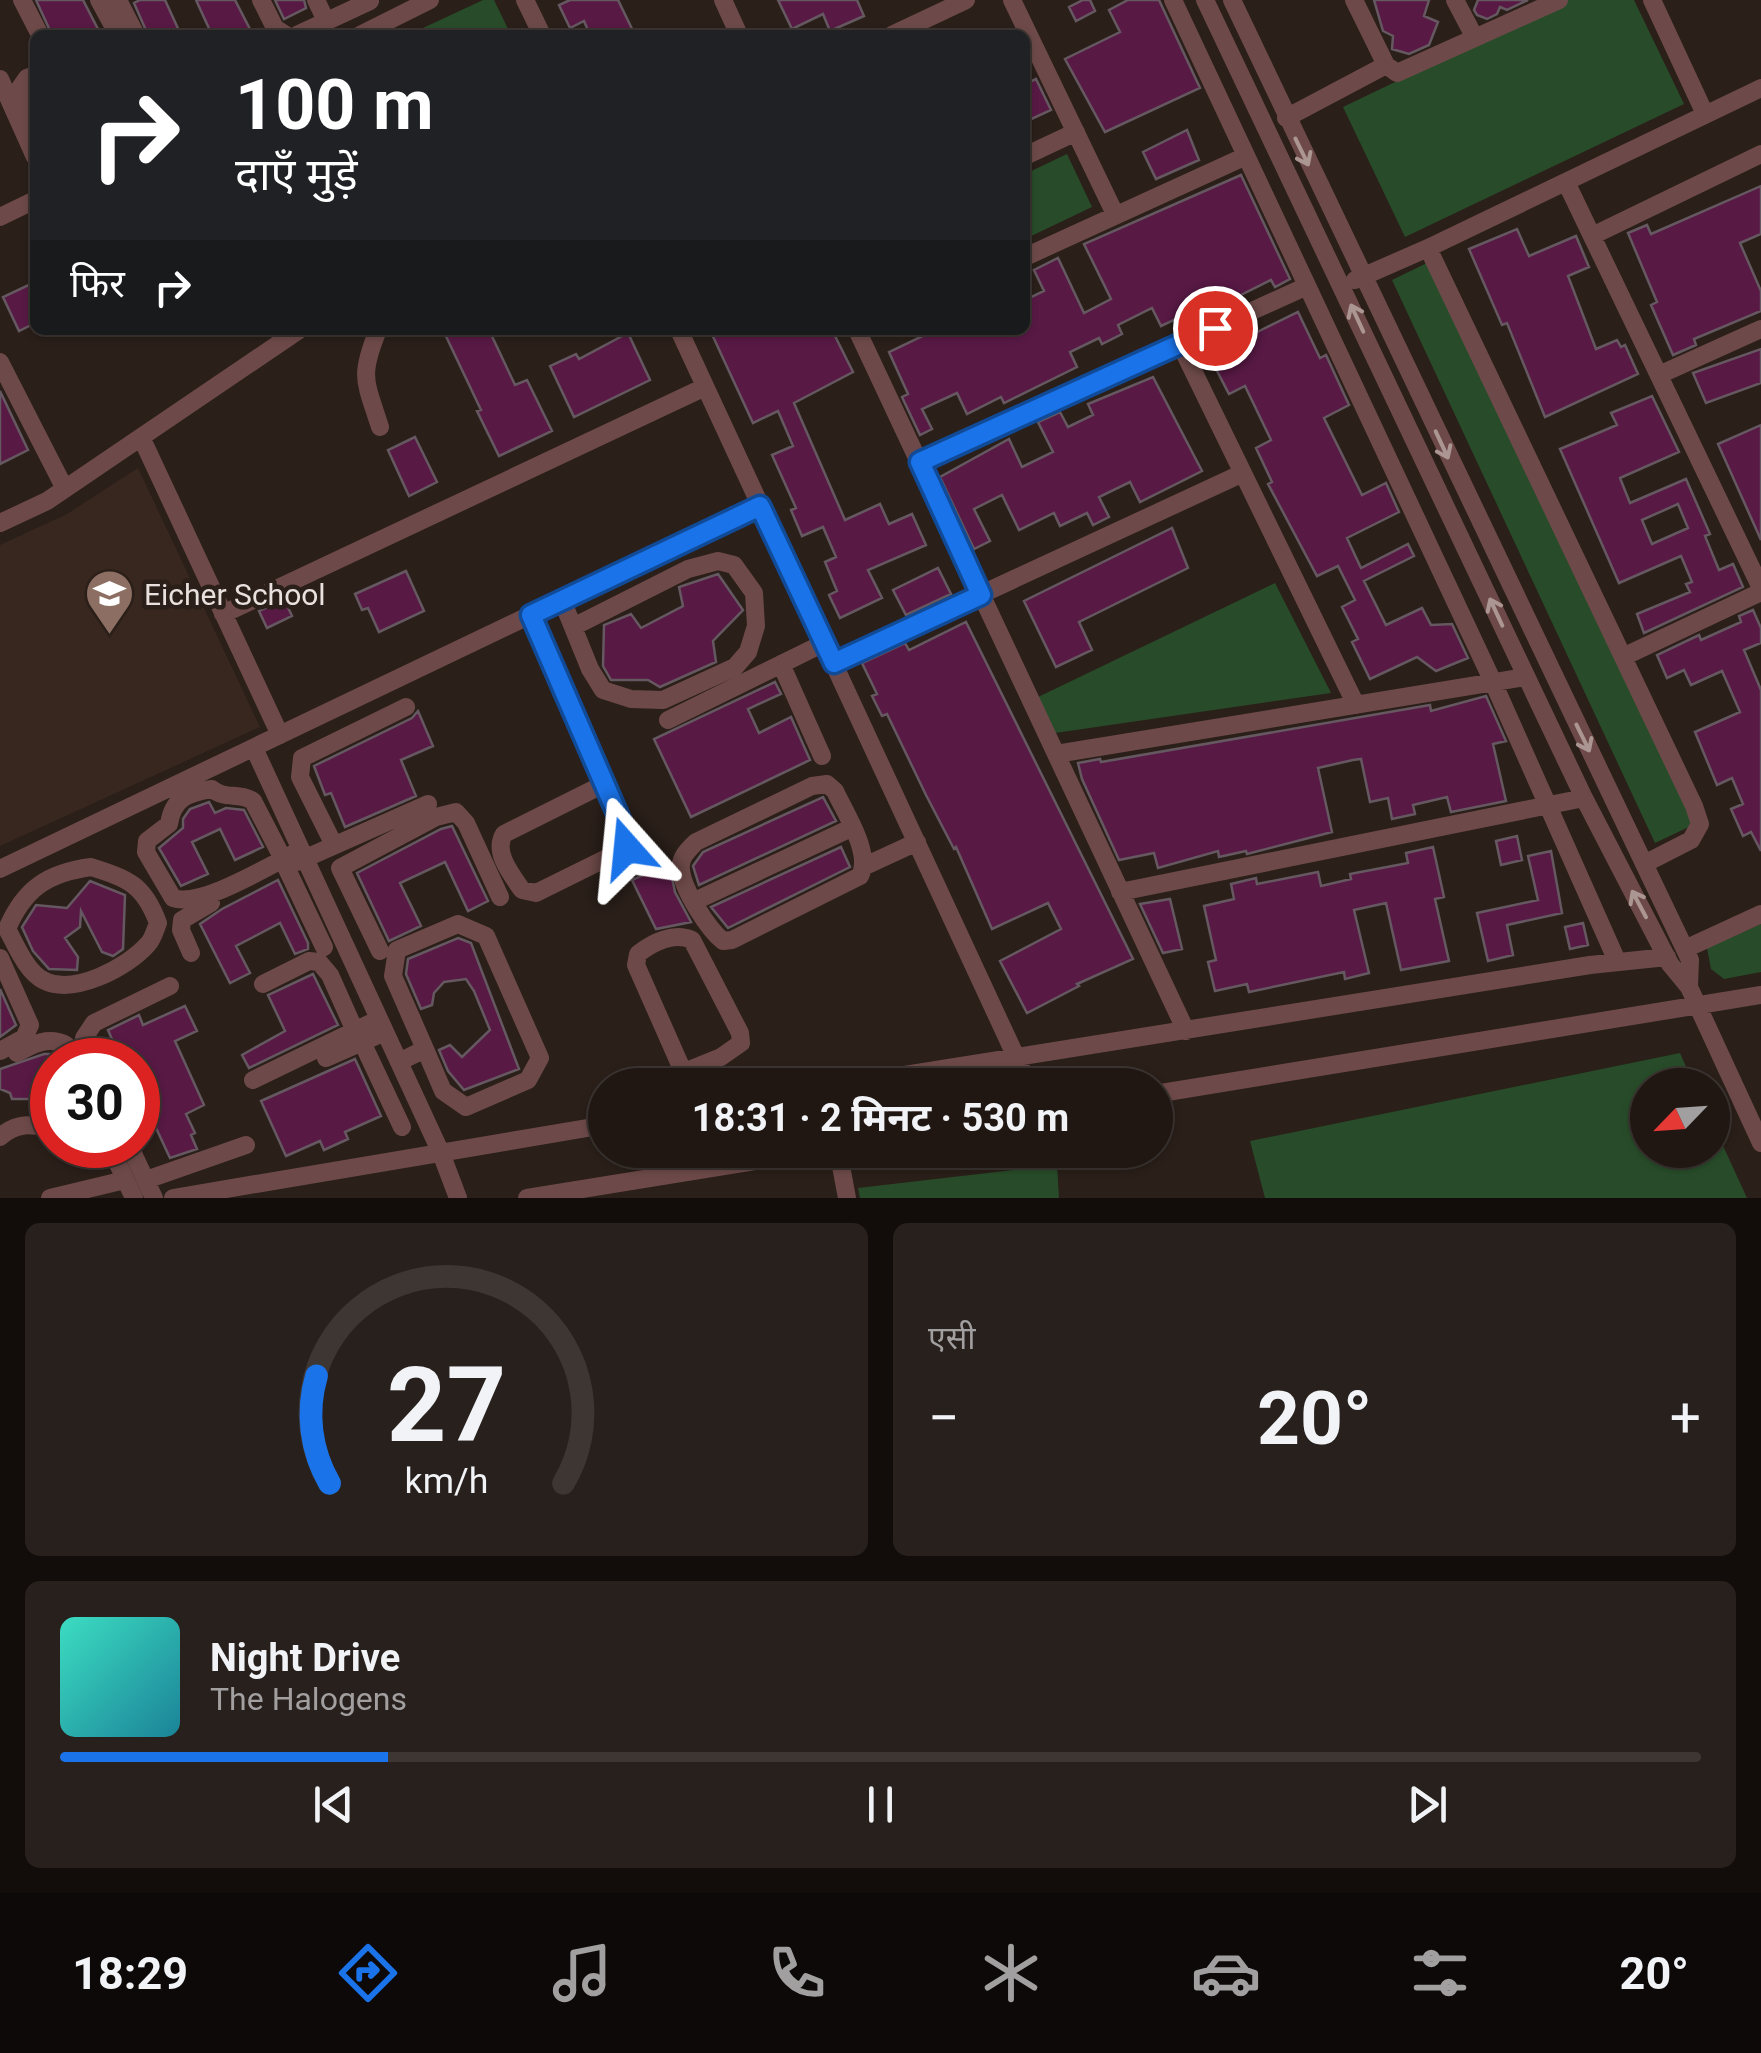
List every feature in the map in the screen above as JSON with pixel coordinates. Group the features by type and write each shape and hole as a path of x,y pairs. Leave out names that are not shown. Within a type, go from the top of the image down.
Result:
{"street":[{"path":"22,0 37,30"},
{"path":"99,0 115,30"},
{"path":"118,0 133,30"},
{"path":"249,0 262,30"},
{"path":"261,0 279,30"},
{"path":"316,0 326,21"},
{"path":"307,30 370,0 388,14"},
{"path":"367,30 388,14 430,0"},
{"path":"525,0 540,30"},
{"path":"723,0 738,30"},
{"path":"903,30 966,0"},
{"path":"1012,0 1027,30"},
{"path":"1173,0 1493,682 1616,961"},
{"path":"1205,0 1584,798 1676,953 1690,960 1689,987 1761,1144"},
{"path":"1232,0 1644,864 1676,953"},
{"path":"1354,0 1386,65 1397,73 1557,0"},
{"path":"1455,0 1475,38"},
{"path":"1652,0 1705,114"},
{"path":"1030,37 1115,214"},
{"path":"1286,118 1386,65"},
{"path":"0,79 30,147"},
{"path":"30,79 20,88 30,109"},
{"path":"1342,287 1761,88"},
{"path":"1030,154 1076,132"},
{"path":"1592,236 1761,154"},
{"path":"1030,255 1246,156"},
{"path":"1566,182 1761,590 1625,656"},
{"path":"0,217 30,202"},
{"path":"1428,248 1625,656 1700,824 1691,840 1644,864"},
{"path":"920,462 1307,286"},
{"path":"1659,375 1761,329"},
{"path":"0,523 66,489 291,335"},
{"path":"376,335 364,364 380,427"},
{"path":"681,335 1021,1068"},
{"path":"863,335 1186,1032"},
{"path":"1180,344 1356,705"},
{"path":"0,362 66,489"},
{"path":"1360,399 1388,383"},
{"path":"223,614 705,387"},
{"path":"142,439 280,735"},
{"path":"834,663 1243,473"},
{"path":"0,869 760,506"},
{"path":"1424,534 1454,523"},
{"path":"562,600 572,627 603,690 631,699 663,700 735,667 748,652 756,626 754,593 734,565 718,561 688,570 572,627"},
{"path":"531,615 627,836 627,848 536,893 522,890 500,850 499,841 504,834 604,784"},
{"path":"668,720 824,643"},
{"path":"781,664 822,756"},
{"path":"1056,754 1526,677"},
{"path":"334,845 300,777 302,758 406,707"},
{"path":"254,748 441,1153 458,1198"},
{"path":"865,866 835,790 826,784 812,786 696,842 683,855 681,871 714,934 722,941 732,940 843,887 860,876 865,866 916,842"},
{"path":"284,863 193,901 181,901 165,890 146,852 147,841 169,824 175,802 212,789 225,797 236,795 253,801 284,863 324,947"},
{"path":"1120,892 1550,808 1584,798"},
{"path":"192,953 181,930 182,920 188,914 303,854 334,845 428,804"},
{"path":"315,880 436,818 456,812 466,823 500,897"},
{"path":"695,901 851,828"},
{"path":"38,851 51,880"},
{"path":"91,867 127,878 149,898 154,911 158,923 150,943 127,961 84,984 67,987 41,980 23,958 8,929 19,902 32,888 51,880 72,870 91,867"},
{"path":"340,868 380,951"},
{"path":"948,1068 1676,953 1761,914"},
{"path":"458,924 486,936 540,1058 528,1080 466,1107 442,1091 424,1049 393,976 397,950 458,924"},
{"path":"676,936 692,940 741,1043 687,1078 636,959 645,949 676,936"},
{"path":"0,958 30,1026 24,1038 0,1051"},
{"path":"263,984 318,962 330,975 402,1127"},
{"path":"84,1038 94,1024 170,986"},
{"path":"1173,1091 1761,995"},
{"path":"255,1085 382,1026"},
{"path":"0,1062 30,1045"},
{"path":"399,1062 424,1049"},
{"path":"0,1137 11,1127 30,1125"},
{"path":"173,1198 588,1129"},
{"path":"146,1180 246,1145"},
{"path":"140,1168 154,1198"},
{"path":"528,1198 712,1168"},
{"path":"841,1168 847,1198"},
{"path":"50,1198 130,1189"}],"shaded area":[{"name":"Eicher School","path":"138,468 260,727 0,846 0,545 67,514"}],"green space":[{"path":"483,0 494,0 509,30 419,30"},
{"path":"1566,0 1634,0 1684,104 1405,237 1343,107"},
{"path":"1067,154 1092,207 1030,237 1030,172"},
{"path":"1431,261 1695,824 1655,843 1392,280"},
{"path":"1275,583 1331,693 1055,733 1036,698"},
{"path":"1761,924 1761,972 1724,979 1711,969 1707,948"},
{"path":"1680,1053 1687,1068 1630,1068 1630,1168 1730,1168 1730,1161 1747,1198 1265,1198 1250,1141"},
{"path":"1057,1168 1059,1198 860,1198 858,1188"}],"building":[{"path":"36,0 83,0 98,30 50,30"},
{"path":"165,0 179,30 146,30 134,3"},
{"path":"196,0 235,0 250,30 210,30"},
{"path":"275,0 304,0 306,8 284,19"},
{"path":"570,0 618,0 633,30 588,30 584,21 570,28 559,5"},
{"path":"778,0 857,0 864,16 830,30 823,14 792,29"},
{"path":"1090,0 1095,11 1076,21 1069,7"},
{"path":"1128,0 1159,0 1200,88 1105,132 1065,59 1120,32 1109,10"},
{"path":"1374,0 1429,0 1424,16 1438,22 1429,45 1409,54 1392,49 1393,36 1383,31"},
{"path":"1478,0 1528,0 1507,10 1500,7 1497,14 1487,19 1474,10"},
{"path":"1036,79 1051,110 1030,120 1030,82"},
{"path":"1187,130 1199,160 1156,179 1143,152"},
{"path":"1241,175 1290,279 1275,287 1271,280 1233,299 1236,305 1201,321 1197,314 1161,326 1152,308 1118,325 1122,334 1102,344 1099,338 1070,352 1077,367 1004,403 1001,397 967,414 957,393 922,409 932,429 920,435 902,397 908,394 889,352 925,335 1030,335 1030,298 1044,291 1034,270 1058,258 1084,313 1111,299 1084,244"},
{"path":"1761,186 1761,234 1740,243 1761,291 1761,311 1694,339 1696,345 1673,355 1651,305 1657,302 1628,233 1647,225 1651,234"},
{"path":"1517,229 1529,256 1576,236 1589,267 1568,276 1596,349 1617,340 1621,347 1625,345 1638,374 1545,417 1507,323 1502,325 1469,249"},
{"path":"30,284 30,326 19,331 3,297"},
{"path":"1298,312 1320,358 1326,355 1349,405 1324,418 1362,495 1386,483 1399,512 1347,538 1361,568 1408,544 1414,556 1364,581 1386,625 1422,608 1431,625 1452,624 1468,658 1436,671 1417,657 1370,679 1352,642 1358,639 1342,607 1355,600 1338,566 1317,576 1268,484 1272,482 1256,448 1271,440 1245,386 1229,394 1215,367 1222,363 1212,343 1247,327 1251,335"},
{"path":"445,335 491,335 515,385 527,380 552,431 499,456 477,411 481,410"},
{"path":"629,335 650,380 574,417 550,366 576,354 579,359"},
{"path":"712,335 834,335 853,372 794,403 845,520 880,504 889,524 912,514 926,545 868,570 882,598 840,618 829,595 837,591 825,562 836,557 823,527 802,536 791,510 796,508 772,455 793,446 778,411 753,423"},
{"path":"1761,349 1761,383 1706,403 1693,373"},
{"path":"1153,377 1202,471 1140,502 1130,482 1099,497 1109,517 1093,525 1087,513 1060,526 1054,513 1019,530 1002,495 974,509 990,541 974,549 940,477 1009,439 1022,467 1053,452 1038,422 1060,412 1068,427 1093,415 1088,404"},
{"path":"0,391 28,450 0,464"},
{"path":"1652,396 1679,452 1620,478 1630,503 1686,479 1710,534 1705,536 1719,570 1733,564 1743,587 1644,633 1637,614 1690,592 1686,584 1692,582 1681,556 1619,583 1560,449 1617,425 1611,413","holes":["1678,504 1688,528 1652,544 1642,520"]},
{"path":"1761,425 1761,540 1718,444"},
{"path":"415,437 437,482 409,496 388,450"},
{"path":"1172,528 1188,568 1079,622 1092,650 1056,667 1024,601"},
{"path":"938,568 951,594 906,615 893,590"},
{"path":"406,571 424,611 379,632 368,608 362,610 355,594"},
{"path":"718,574 743,610 713,641 716,662 660,687 648,680 611,680 603,666 604,625 631,614 641,628 683,606 679,587"},
{"path":"284,599 292,616 267,628 259,611"},
{"path":"1753,610 1761,628 1761,643 1744,650 1761,690 1761,851 1751,832 1743,836 1731,809 1743,804 1732,778 1717,785 1695,732 1740,712 1722,671 1691,685 1684,670 1667,678 1657,655 1699,635 1701,640 1741,622 1739,616"},
{"path":"966,622 1133,959 1077,984 1027,1013 1000,961 1061,929 1048,903 992,929 956,847 887,714 882,716 872,696 877,694 862,663 905,643 909,650"},
{"path":"775,682 781,694 748,709 759,733 791,717 810,760 691,817 654,739"},
{"path":"1486,696 1506,741 1493,744 1506,801 1451,812 1447,797 1413,805 1415,814 1392,819 1388,798 1370,802 1361,759 1353,760 1318,768 1332,832 1247,854 1246,851 1219,857 1218,851 1158,868 1154,853 1119,860 1078,763 1430,705 1431,711"},
{"path":"418,711 433,746 401,760 416,796 345,827 331,793 325,795 314,766 412,718"},
{"path":"823,797 836,821 699,885 693,866 703,852"},
{"path":"209,802 215,813 226,808 244,810 263,847 235,860 220,829 192,842 208,874 181,886 159,848 183,828 183,819 190,809"},
{"path":"452,826 488,901 468,911 445,862 400,883 421,926 389,941 357,873"},
{"path":"1517,836 1522,860 1501,865 1496,841"},
{"path":"841,847 850,867 728,928 711,907"},
{"path":"1433,847 1444,897 1435,899 1449,961 1401,970 1386,903 1354,910 1369,973 1345,979 1344,972 1249,992 1247,984 1215,991 1208,962 1216,960 1204,906 1234,899 1231,884 1256,878 1257,884 1318,872 1321,886 1351,879 1350,874 1408,863 1406,853"},
{"path":"1551,851 1562,913 1507,925 1513,955 1488,961 1477,913 1538,900 1528,856"},
{"path":"669,863 675,892 691,922 656,929 632,880"},
{"path":"278,880 308,949 295,954 280,923 236,946 250,973 230,983 200,924"},
{"path":"90,881 125,895 123,949 113,956 102,952 81,911 80,927 65,938 78,957 77,970 49,969 33,951 22,927 36,905 67,908"},
{"path":"1170,899 1182,949 1163,953 1140,904"},
{"path":"1583,923 1588,945 1570,949 1565,927"},
{"path":"458,938 471,943 519,1069 464,1090 448,1071 439,1050 450,1045 462,1057 490,1030 474,991 466,979 444,982 434,993 432,1005 421,1009 406,974 408,959"},
{"path":"313,974 338,1025 249,1068 242,1055 285,1031 268,995"},
{"path":"0,989 16,1025 0,1037"},
{"path":"185,1006 197,1031 175,1041 204,1105 186,1114 197,1149 170,1158 160,1137 160,1038 111,1038 108,1030 139,1015 143,1025"},
{"path":"30,1059 30,1099 12,1099 10,1093 0,1089 0,1069"},
{"path":"355,1059 381,1116 345,1132 348,1139 324,1150 320,1141 286,1156 261,1101"}],"place":[{"name":"Eicher School","path":"109,636"}],"route":[{"path":"627,848 627,836 531,615 760,506 834,663 981,595 920,462 1215,328"}]}
